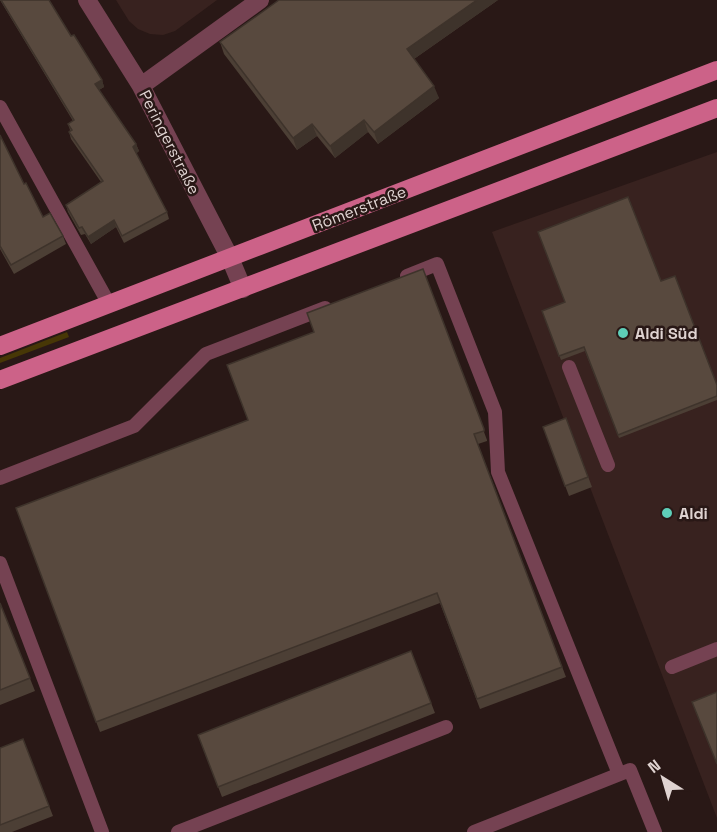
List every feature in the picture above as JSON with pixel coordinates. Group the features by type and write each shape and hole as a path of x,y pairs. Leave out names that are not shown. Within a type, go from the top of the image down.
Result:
{"main road":[{"name":"Römerstraße","path":"0,346 717,70"},
{"name":"Römerstraße","path":"0,380 717,108"}],"street":[{"name":"Peringerstraße","path":"87,0 141,86 230,258 243,289"},
{"path":"141,86 260,0"}],"lane":[{"path":"0,107 109,304"},
{"path":"393,281 437,264 495,412 498,472 620,774"},
{"path":"0,478 134,426 206,354 338,303"},
{"path":"569,367 608,465"},
{"path":"0,563 102,832"},
{"path":"672,667 717,649"},
{"path":"178,832 446,727"},
{"path":"474,832 630,770 655,832"}],"shaded area":[{"path":"116,0 217,0 175,31 163,35 150,34 138,29 129,21"},
{"path":"717,152 717,818 492,232"},
{"path":"67,332 69,337 0,363 0,358"}],"building":[{"path":"1,0 49,0 102,80 95,84 136,144 133,147 167,212 122,236 114,220 88,237 82,227 79,228 66,205 103,181 69,132 72,130 68,124 74,120"},
{"path":"279,0 477,0 407,49 434,86 374,132 364,120 330,146 312,124 293,138 220,42"},
{"path":"0,135 43,217 50,213 63,236 11,265 0,246"},
{"name":"Aldi Süd","path":"628,197 661,281 675,276 717,385 717,396 618,435 584,347 559,356 542,311 565,302 538,232"},
{"path":"423,269 484,429 474,434 562,667 477,699 437,593 96,722 16,508 248,420 227,365 314,332 307,313"},
{"path":"566,418 588,477 565,486 543,427"},
{"path":"0,603 30,678 0,690"},
{"path":"411,651 431,703 218,787 198,735"},
{"path":"717,692 717,764 692,702"},
{"path":"23,739 49,806 0,825 0,748"}],"place":[{"name":"Aldi Süd","path":"623,333"},
{"name":"Aldi","path":"667,513"}]}
